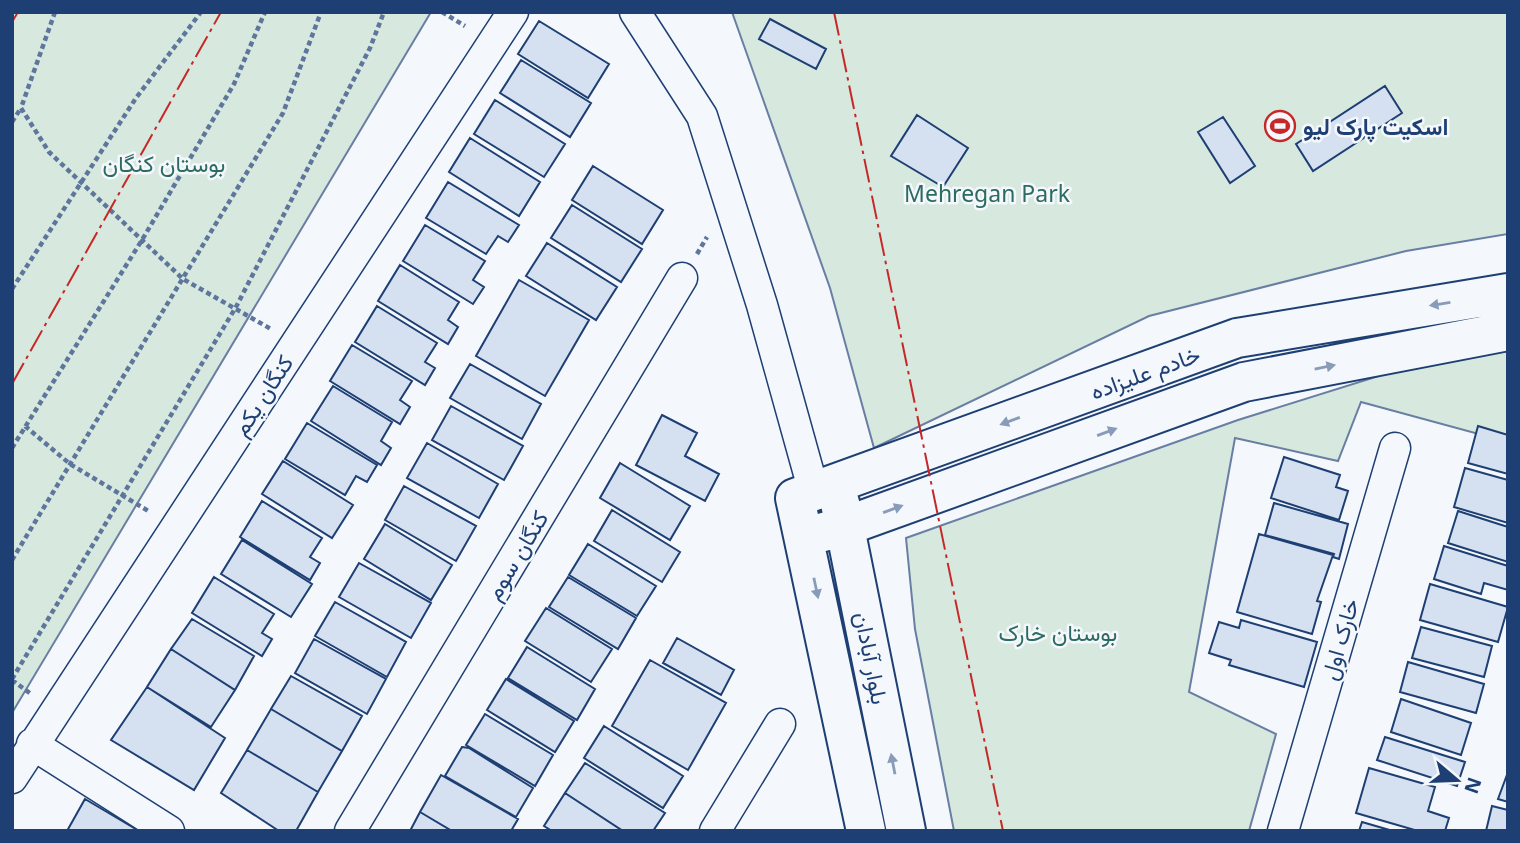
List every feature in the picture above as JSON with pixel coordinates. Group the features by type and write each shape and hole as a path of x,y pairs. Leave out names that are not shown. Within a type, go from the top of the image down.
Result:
{"main road":[{"name":"خادم علیزاده","path":"814,492 1237,338 1508,293"},
{"name":"خادم علیزاده","path":"805,537 846,526 1244,382 1508,331"},
{"name":"بلوار آبادان","path":"814,492 846,526 906,831"},
{"name":"بلوار آبادان","path":"814,492 805,537 866,831"}],"street":[{"name":"کنگان یکم","path":"12,778 513,12"},
{"path":"635,12 702,116 762,305 814,492"},
{"name":"کنگان سوم","path":"350,831 682,278"},
{"name":"خارک اول","path":"1283,831 1395,448"},
{"path":"715,831 780,724"},
{"path":"32,744 169,831"}],"path":[{"path":"12,122 21,108 55,12"},
{"path":"12,289 136,99 201,12"},
{"path":"12,448 142,240 234,84 265,12"},
{"path":"12,561 283,113 321,12"},
{"path":"12,679 236,307 370,48 384,12"},
{"path":"21,108 49,152 183,279 236,307 296,344"},
{"path":"24,426 71,464 124,494 174,528"}],"green space":[{"name":"بوستان کنگان","path":"12,12 431,12 12,713"},
{"name":"Mehregan Park","path":"732,12 1508,12 1508,234 1406,251 1149,316 874,448 830,288"},
{"name":"بوستان خارک","path":"1508,351 1508,442 1361,402 1338,461 1235,438 1189,692 1276,734 1249,831 954,831 915,629 906,538 1238,420 1433,359"}],"building":[{"path":"770,19 826,49 816,69 759,39"},
{"path":"539,21 609,64 588,98 518,54"},
{"path":"521,60 591,103 570,137 500,93"},
{"path":"1385,86 1402,113 1313,171 1296,144"},
{"path":"495,100 565,144 544,177 474,134"},
{"path":"917,115 968,148 943,187 891,156"},
{"path":"1223,117 1255,166 1230,183 1198,132"},
{"path":"470,138 540,182 519,216 449,172"},
{"path":"593,166 663,210 642,244 572,200"},
{"path":"448,182 519,225 508,242 498,236 486,254 426,218"},
{"path":"572,205 642,249 621,282 551,238"},
{"path":"425,225 485,261 473,280 484,287 473,304 403,261"},
{"path":"547,243 617,287 596,320 526,276"},
{"path":"400,265 459,302 448,320 458,327 448,344 378,301"},
{"path":"519,280 589,320 545,396 476,356"},
{"path":"377,306 437,343 425,362 435,368 425,385 355,342"},
{"path":"352,345 412,381 400,400 410,407 400,424 330,381"},
{"path":"470,364 541,404 522,439 450,398"},
{"path":"333,386 392,422 381,441 391,448 381,465 311,421"},
{"path":"451,406 523,446 504,480 432,440"},
{"path":"662,415 697,433 685,456 719,474 705,501 636,465"},
{"path":"307,423 377,465 367,482 356,476 345,495 285,459"},
{"path":"1478,426 1508,435 1508,474 1468,463"},
{"path":"427,443 498,484 479,518 407,478"},
{"path":"1284,457 1340,475 1336,487 1348,491 1339,520 1271,498"},
{"path":"283,461 353,505 332,538 262,494"},
{"path":"620,463 690,506 670,540 600,498"},
{"path":"1465,468 1508,480 1508,523 1454,507"},
{"path":"404,486 476,526 456,561 385,520"},
{"path":"262,501 322,538 310,557 320,563 310,580 240,537"},
{"path":"1274,503 1348,524 1339,559 1333,557 1334,554 1265,535"},
{"path":"612,510 680,552 662,582 594,541"},
{"path":"1458,511 1508,527 1508,562 1448,543"},
{"path":"385,524 452,565 431,600 364,559"},
{"path":"1259,534 1333,555 1317,601 1321,602 1312,634 1237,612"},
{"path":"242,540 312,584 291,617 221,574"},
{"path":"588,544 656,586 637,616 569,575"},
{"path":"1444,546 1508,566 1508,590 1484,583 1481,594 1434,579"},
{"path":"359,563 431,603 411,638 339,597"},
{"path":"214,577 274,614 262,633 272,639 262,656 192,613"},
{"path":"568,577 636,618 618,649 549,607"},
{"path":"1430,584 1508,607 1498,642 1420,620"},
{"path":"335,602 406,642 387,677 315,636"},
{"path":"546,608 612,649 591,682 525,641"},
{"path":"192,619 254,656 235,690 171,649"},
{"path":"1241,620 1317,642 1304,687 1229,665 1231,660 1209,653 1219,622 1239,628"},
{"path":"1421,627 1492,646 1484,677 1412,658"},
{"path":"677,638 734,670 721,695 663,663"},
{"path":"314,639 386,679 367,714 295,673"},
{"path":"527,647 595,689 577,720 508,678"},
{"path":"171,649 235,690 211,727 147,687"},
{"path":"650,660 726,703 688,770 612,726"},
{"path":"1408,662 1484,684 1476,713 1400,692"},
{"path":"291,676 362,716 342,751 271,709"},
{"path":"506,679 574,721 555,752 487,710"},
{"path":"147,687 225,738 194,790 111,740"},
{"path":"1401,699 1471,723 1461,755 1391,732"},
{"path":"271,709 342,751 318,792 247,750"},
{"path":"485,714 553,755 535,786 466,745"},
{"path":"604,726 683,776 663,808 584,758"},
{"path":"1385,737 1465,762 1457,786 1377,760"},
{"path":"462,747 469,748 533,788 516,817 445,776"},
{"path":"247,750 318,792 296,831 279,831 221,793"},
{"path":"585,763 665,813 653,831 623,831 565,793"},
{"path":"1369,768 1435,787 1428,811 1449,818 1445,831 1418,831 1356,813"},
{"path":"1508,772 1508,802 1498,799"},
{"path":"441,775 518,819 511,831 452,831 420,812"},
{"path":"565,793 623,831 552,831 544,826"},
{"path":"85,799 139,831 67,831"},
{"path":"1492,806 1508,810 1508,831 1486,831"},
{"path":"420,812 452,831 410,831"},
{"path":"1362,822 1393,831 1359,831"}],"power":[{"path":"12,22 18,12"},
{"path":"12,384 221,12"},
{"path":"834,12 1003,831"}],"place":[{"name":"اسکیت پارک لیو","path":"1280,126"}]}
